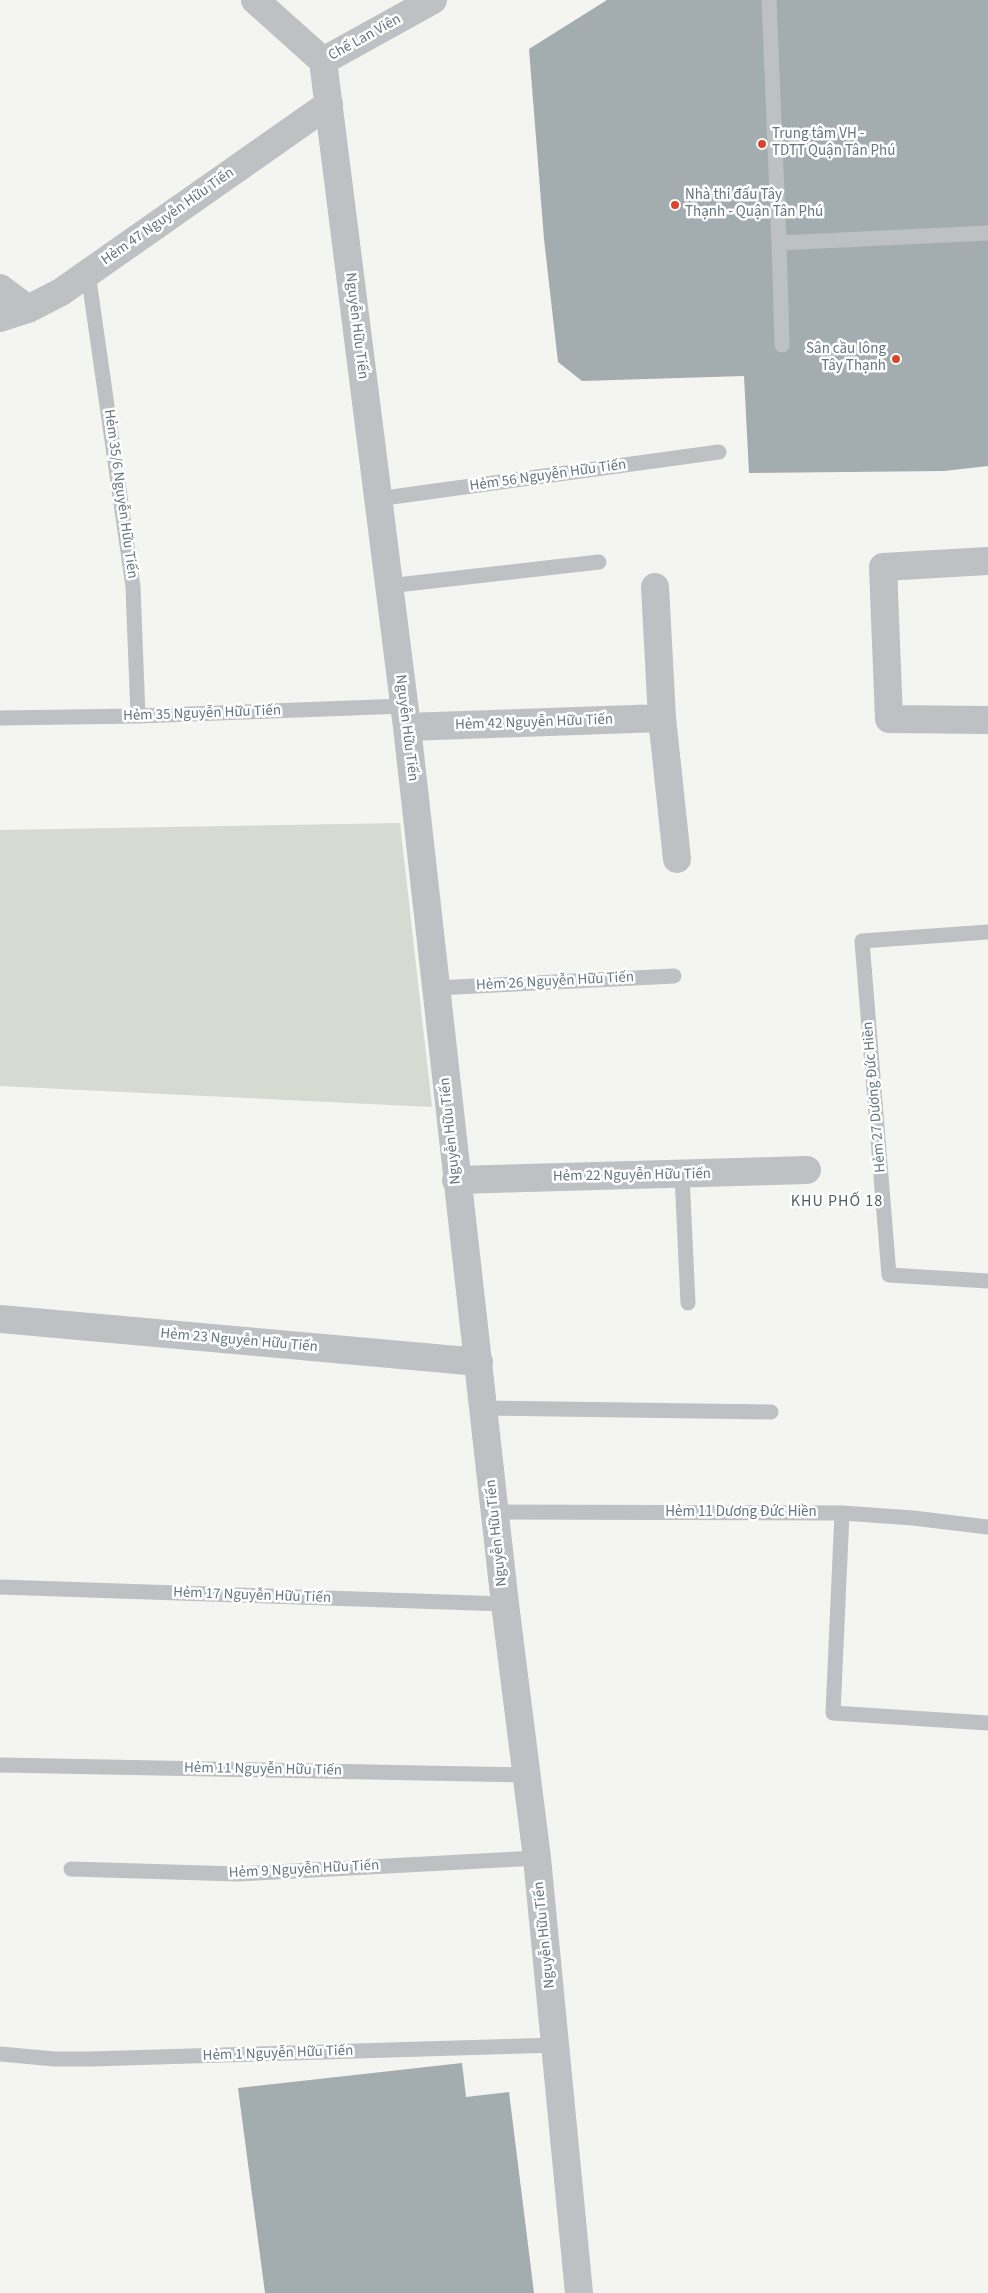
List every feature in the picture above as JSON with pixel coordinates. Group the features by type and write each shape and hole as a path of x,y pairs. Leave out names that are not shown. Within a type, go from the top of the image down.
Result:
{"street":[{"path":"255,0 323,61"},
{"name":"Chế Lan Viên","path":"323,61 433,0"},
{"name":"Nguyễn Hữu Tiến","path":"323,61 406,717 456,1180 479,1362 504,1604 537,1858 579,2293"},
{"name":"Hẻm 47 Nguyễn Hữu Tiến","path":"0,318 28,309 61,292 329,104"},
{"path":"0,288 28,309"},
{"path":"988,561 883,567 889,719 988,720"},
{"path":"655,587 662,718 677,859"},
{"name":"Hẻm 42 Nguyễn Hữu Tiến","path":"406,717 662,718"},
{"name":"Hẻm 22 Nguyễn Hữu Tiến","path":"456,1180 807,1170"},
{"name":"Hẻm 23 Nguyễn Hữu Tiến","path":"0,1319 479,1362"}],"lane":[{"path":"768,0 782,345"},
{"path":"779,243 988,233"},
{"name":"Hẻm 35/6 Nguyễn Hữu Tiến","path":"88,273 133,587 138,716"},
{"name":"Hẻm 56 Nguyễn Hữu Tiến","path":"378,499 719,452"},
{"path":"388,586 599,562"},
{"name":"Hẻm 35 Nguyễn Hữu Tiến","path":"0,718 138,716 406,717"},
{"name":"Hẻm 27 Dương Đức Hiền","path":"988,932 862,941 889,1275 988,1281"},
{"name":"Hẻm 26 Nguyễn Hữu Tiến","path":"436,988 674,976"},
{"path":"682,1175 688,1303"},
{"path":"484,1408 771,1412"},
{"name":"Hẻm 11 Dương Đức Hiền","path":"494,1512 842,1514 913,1518 988,1527"},
{"path":"842,1514 833,1713 988,1723"},
{"name":"Hẻm 17 Nguyễn Hữu Tiến","path":"0,1587 504,1604"},
{"name":"Hẻm 11 Nguyễn Hữu Tiến","path":"0,1765 527,1775"},
{"name":"Hẻm 9 Nguyễn Hữu Tiến","path":"71,1869 238,1874 537,1858"},
{"name":"Hẻm 1 Nguyễn Hữu Tiến","path":"0,2054 55,2059 92,2059 556,2045"}],"shaded area":[{"path":"400,823 432,1107 0,1086 0,830"}],"building":[{"name":"Trung tâm VH - TDTT Quận Tân Phú","path":"607,0 988,0 988,466 944,471 749,473 744,376 582,381 558,362 544,239 529,49"},
{"path":"462,2063 466,2097 509,2092 534,2293 265,2293 238,2088"}],"place":[{"name":"Trung tâm VH - TDTT Quận Tân Phú","path":"762,144"},
{"name":"Nhà thi đấu Tây Thạnh - Quận Tân Phú","path":"675,205"},
{"name":"Sân cầu lông Tây Thạnh","path":"896,359"}],"district":[{"name":"KHU PHỐ 18","path":"837,1202"}]}
